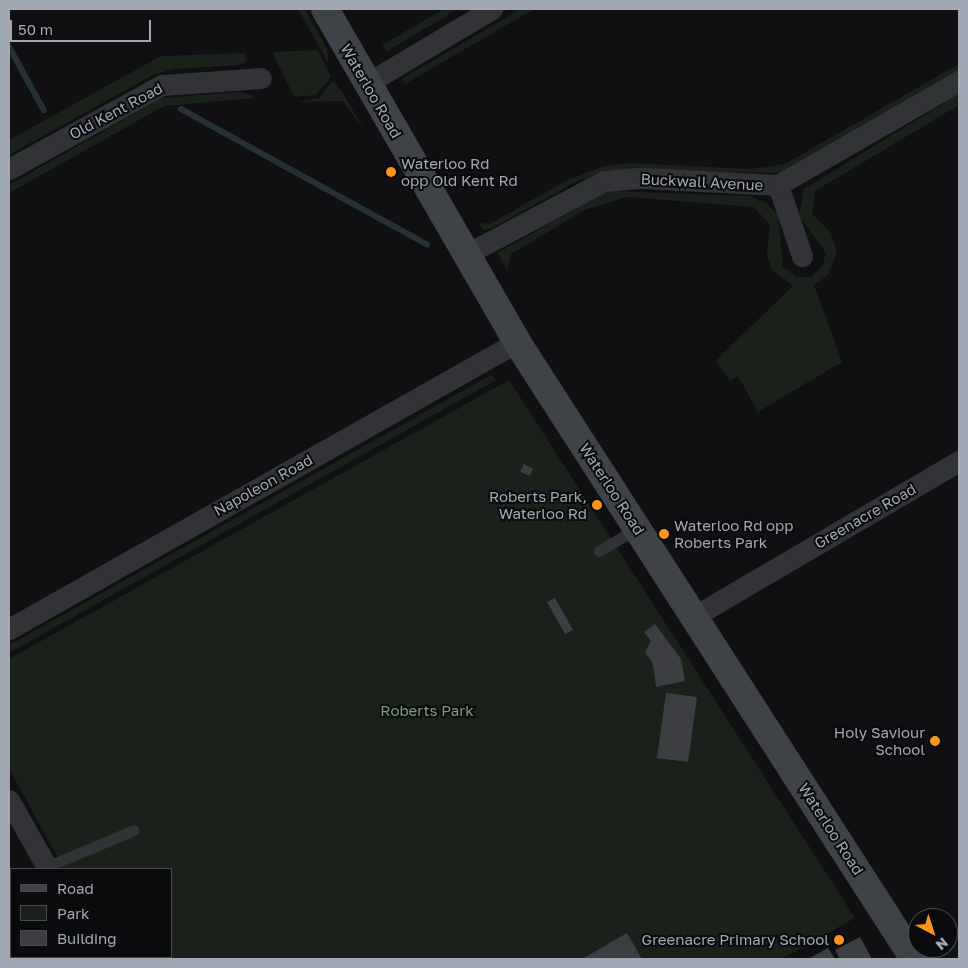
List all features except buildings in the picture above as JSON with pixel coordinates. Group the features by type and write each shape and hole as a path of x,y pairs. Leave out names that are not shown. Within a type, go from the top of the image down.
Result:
{"main road":[{"name":"Waterloo Road","path":"325,9 366,84 517,342 914,959"}],"street":[{"path":"366,84 492,9"},
{"name":"Old Kent Road","path":"9,169 162,85 261,78"},
{"name":"Buckwall Avenue","path":"465,255 604,181 642,178 778,186 959,82"},
{"path":"778,186 802,256"},
{"name":"Napoleon Road","path":"9,629 517,342"},
{"name":"Greenacre Road","path":"693,617 959,461"},
{"path":"9,800 47,868"}],"lane":[{"path":"599,552 637,528"},
{"path":"47,868 134,830"}],"green space":[{"path":"298,9 305,9 327,49 329,64"},
{"path":"444,9 458,9 387,51 382,45"},
{"path":"521,9 534,9 405,84 403,78"},
{"path":"318,50 331,77 316,95 294,97 272,52"},
{"path":"245,53 246,62 239,65 173,69 153,75 9,155 9,140 161,56"},
{"path":"959,64 959,71 780,173 609,170 576,182 492,228 483,230 478,222 490,224 567,180 602,167 629,163 751,169 785,164"},
{"path":"333,80 366,133 343,101 296,102 319,98"},
{"path":"242,92 256,98 164,106 9,193 9,185 162,98"},
{"path":"959,94 959,105 815,191 812,214 831,233 837,252 828,275 814,285 842,362 758,412 738,376 730,381 716,360 793,286 772,270 767,255 770,225 754,207 626,197 585,210 511,254 507,269 497,253 608,191 749,196 765,202 778,215 783,267 796,277 811,277 822,267 826,253 799,216 804,189"},
{"path":"491,375 496,380 9,653 9,645"},
{"name":"Roberts Park","path":"509,380 855,918 781,959 115,959 172,958 172,868 63,868 9,769 9,659"}],"waterway":[{"path":"9,46 44,110"},
{"path":"181,109 427,244"}],"place":[{"name":"Waterloo Rd opp Old Kent Rd","path":"391,172"},
{"name":"Roberts Park, Waterloo Rd","path":"597,505"},
{"name":"Waterloo Rd opp Roberts Park","path":"664,534"},
{"name":"Holy Saviour School","path":"935,741"},
{"name":"Greenacre Primary School","path":"839,940"}]}
